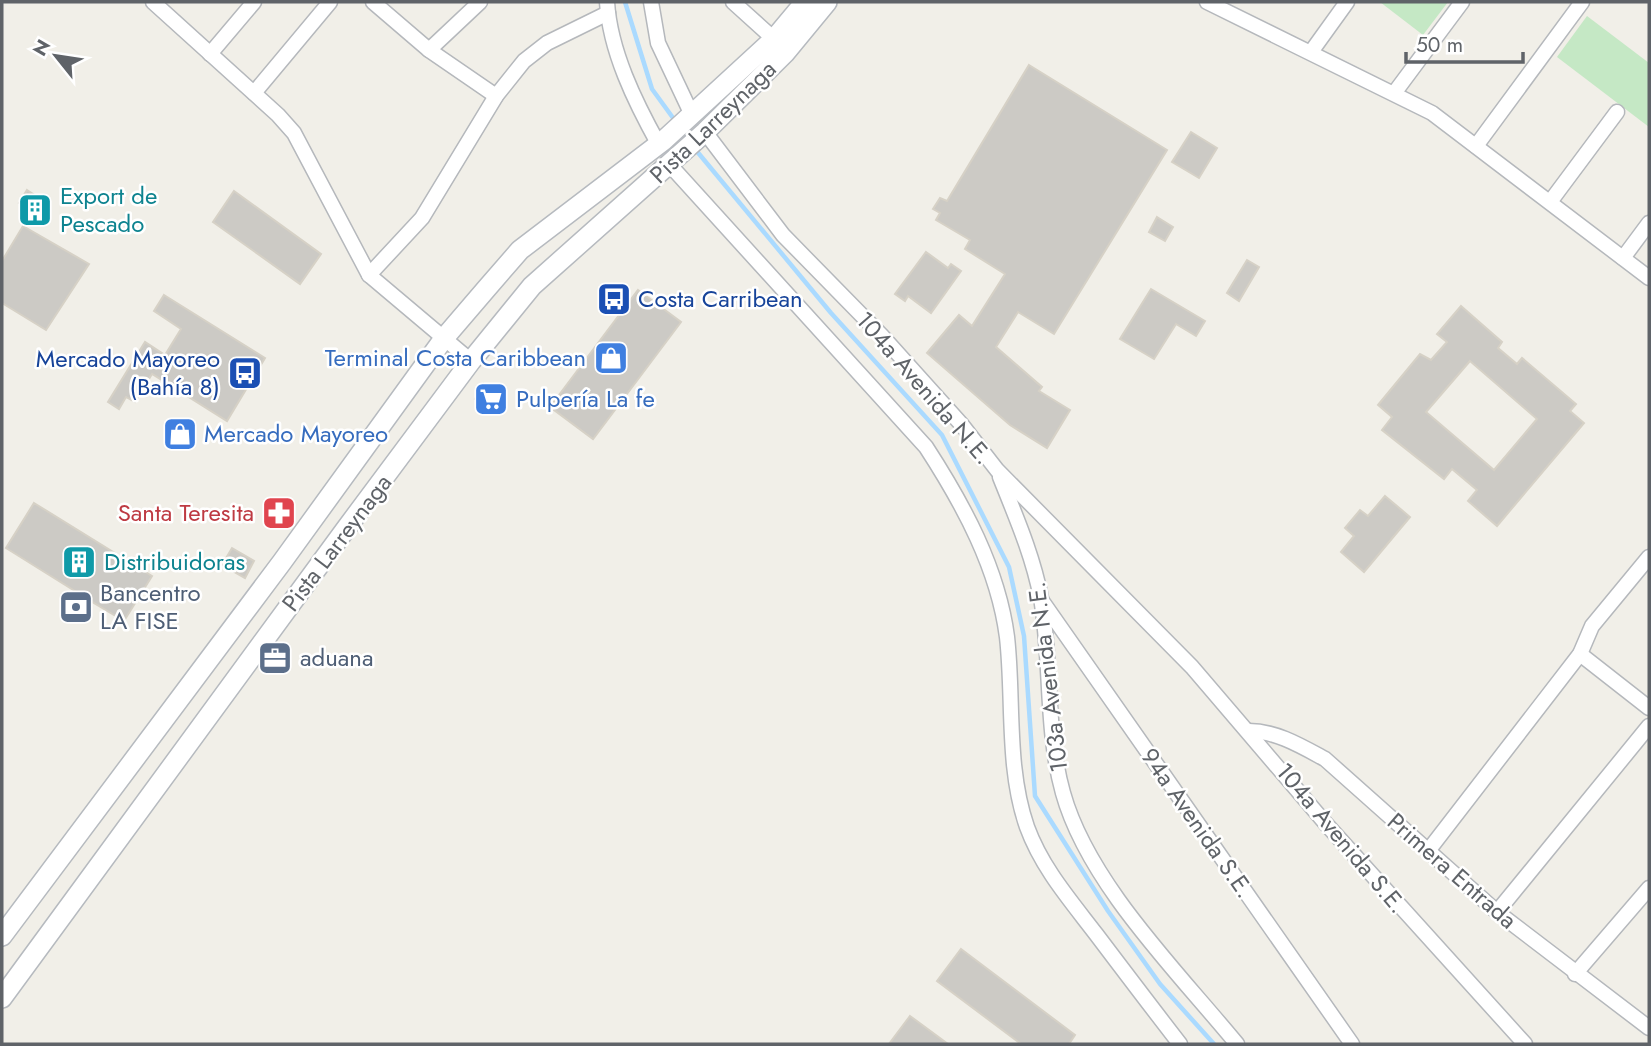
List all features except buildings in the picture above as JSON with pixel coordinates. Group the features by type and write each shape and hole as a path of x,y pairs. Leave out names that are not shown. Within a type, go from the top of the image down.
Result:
{"main road":[{"name":"Pista Larreynaga","path":"2,936 289,552 445,337 520,250 661,143 774,39 805,2"},
{"name":"Pista Larreynaga","path":"2,998 471,361 532,286 704,133 785,52 827,2"}],"street":[{"path":"153,2 294,133 369,275 471,361"},
{"path":"166,14 177,2"},
{"path":"210,54 254,2"},
{"path":"254,93 330,2"},
{"path":"373,2 429,50 496,96"},
{"path":"429,50 480,2"},
{"path":"651,2 658,43 691,116"},
{"path":"733,2 774,39"},
{"path":"1207,2 1230,6 1311,52 1432,113 1649,278"},
{"path":"1311,52 1347,2"},
{"path":"1395,92 1462,2"},
{"path":"1476,146 1582,2"},
{"path":"369,275 422,218 496,96 524,61 547,43 608,7 635,102 661,143"},
{"path":"1550,202 1617,112"},
{"name":"104a Avenida N.E.","path":"704,133 783,235 900,355 962,425 997,470 1156,632"},
{"path":"672,161 926,447 945,475 976,534 1001,604 1007,637 1016,781 1027,826 1049,873 1180,1044"},
{"path":"1623,258 1649,223"},
{"name":"103a Avenida N.E.","path":"997,470 1027,546 1041,601 1055,758 1077,833 1102,878 1237,1044"},
{"path":"1428,851 1580,654 1592,626 1649,557"},
{"name":"94a Avenida S.E.","path":"1041,601 1352,1044"},
{"name":"104a Avenida S.E.","path":"1156,632 1192,667 1327,825 1525,1044"},
{"path":"1580,654 1649,708"},
{"path":"1497,912 1649,726"},
{"name":"Primera Entrada","path":"1249,731 1261,731 1291,741 1325,759 1497,912 1649,1028"},
{"path":"1576,974 1649,888"}],"green space":[{"path":"1380,2 1448,2 1423,35"},
{"path":"1587,16 1649,63 1649,127 1557,57"}],"waterway":[{"path":"625,2 652,89 676,122"},
{"path":"695,149 831,313 942,435 1009,567 1024,636 1035,796 1108,911 1160,984 1214,1044"}],"place":[{"name":"Export de Pescado","path":"35,210"},
{"name":"Costa Carribean","path":"614,299"},
{"name":"Terminal Costa Caribbean","path":"611,358"},
{"name":"Mercado Mayoreo (Bahía 8)","path":"245,373"},
{"name":"Pulpería La fe","path":"491,399"},
{"name":"Mercado Mayoreo","path":"180,434"},
{"name":"Santa Teresita","path":"279,513"},
{"name":"Distribuidoras","path":"79,562"},
{"name":"Bancentro LA FISE","path":"76,607"},
{"name":"aduana","path":"275,658"}]}
